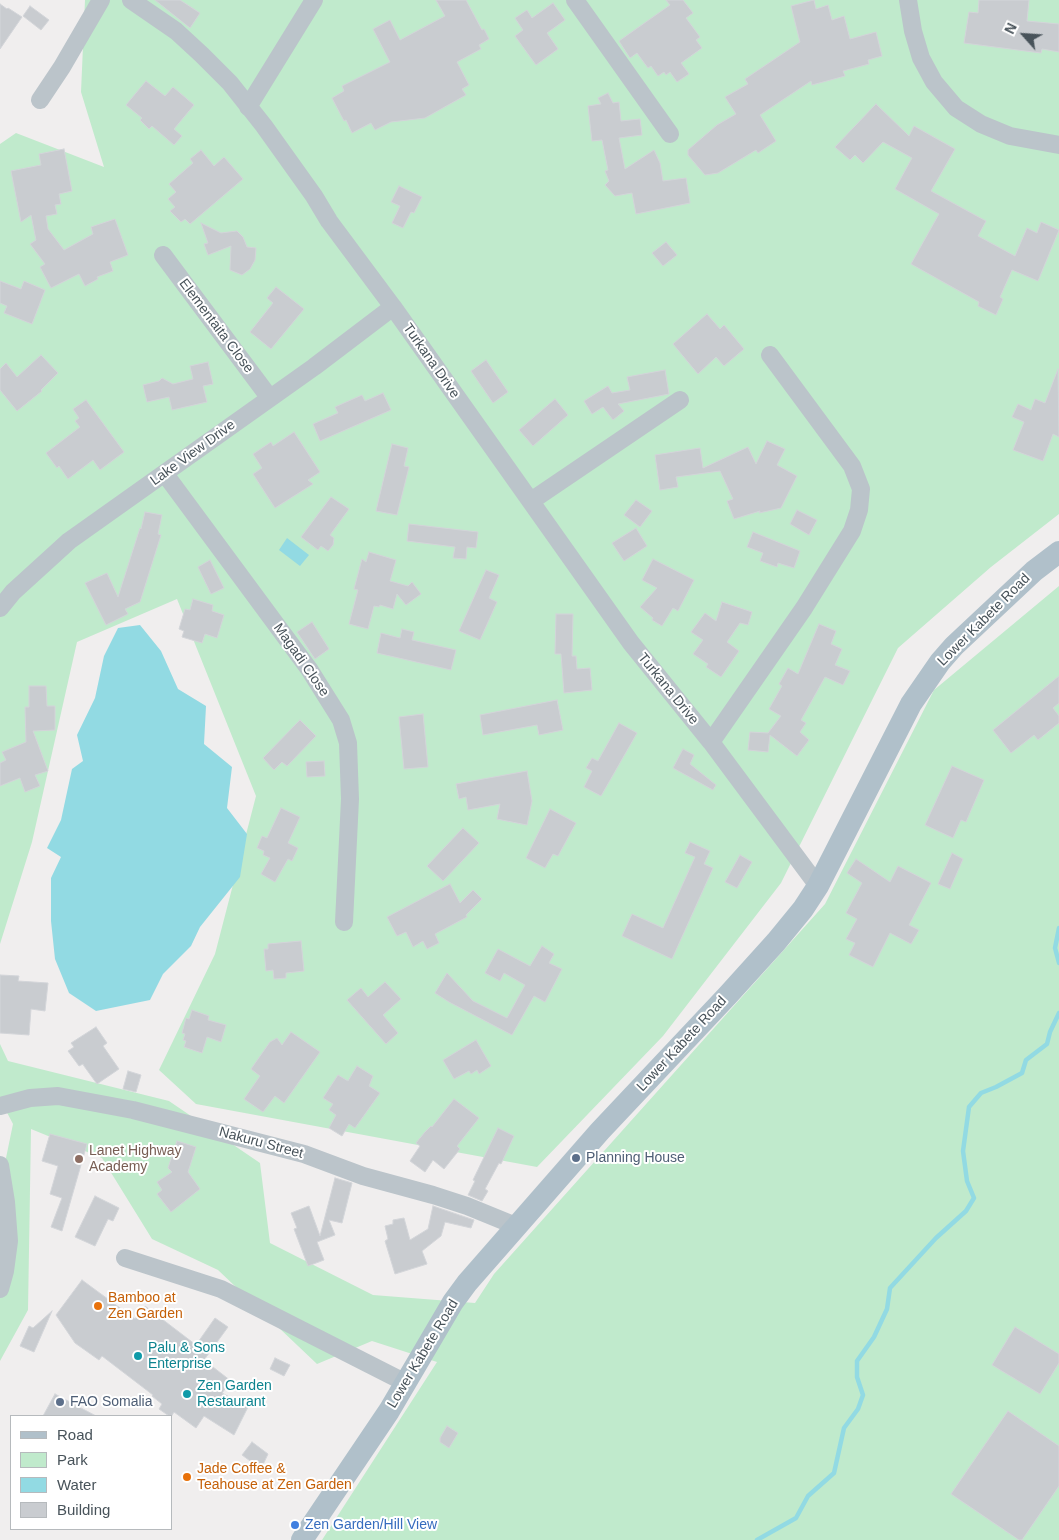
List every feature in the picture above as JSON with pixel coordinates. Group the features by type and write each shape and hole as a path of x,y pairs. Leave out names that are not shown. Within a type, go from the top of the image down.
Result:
{"main road":[{"name":"Lower Kabete Road","path":"302,1540 390,1411 453,1302 480,1267 600,1131 650,1080 776,942 803,909 818,886 907,711 925,682 954,646 1034,571 1059,552"}],"street":[{"path":"40,100 101,0"},
{"name":"Turkana Drive","path":"131,0 176,31 230,83 271,136 329,221 393,307 632,643 711,742 818,886"},
{"path":"248,107 314,0"},
{"path":"575,0 670,134"},
{"path":"908,0 913,31 921,58 934,82 956,108 981,124 1010,136 1059,145"},
{"name":"Elementaita Close","path":"163,255 270,398"},
{"name":"Lake View Drive","path":"0,608 25,580 69,542 314,367 393,307"},
{"path":"711,742 804,608 852,531 859,510 860,489 852,466 770,355"},
{"path":"531,501 680,400"},
{"name":"Magadi Close","path":"165,474 309,669 341,720 348,743 350,799 344,922"},
{"name":"Nakuru Street","path":"0,1106 30,1098 58,1096 133,1110 304,1154 362,1176 433,1194 516,1226"},
{"path":"0,1165 6,1202 9,1241 5,1271 0,1289"},
{"path":"125,1258 221,1289 406,1382"}],"green space":[{"path":"85,0 1059,0 1059,514 991,567 898,648 781,883 663,1036 537,1167 196,1104 159,1070 215,954 256,796 177,599 77,642 32,842 0,944 0,144 16,133 104,167 81,92"},
{"path":"1059,586 1059,1540 322,1540 437,1362 372,1341 317,1364 218,1270 152,1239 102,1158 31,1129 28,1310 0,1361 0,1187 13,1124 0,1099 0,1044 8,1061 169,1101 260,1163 270,1243 373,1295 475,1303 494,1274 825,904 934,690"}],"water":[{"path":"287,538 309,555 300,566 279,550"},
{"path":"140,625 161,651 178,689 206,706 204,744 232,767 227,808 247,834 240,877 200,927 191,946 163,974 150,1000 96,1011 69,993 55,959 51,921 51,878 61,857 47,848 61,820 72,769 83,761 77,735 95,698 104,656 118,628"}],"building":[{"path":"155,0 180,0 200,13 190,28"},
{"path":"436,0 466,0 489,39 479,45 481,49 457,62 469,85 462,89 466,95 425,118 391,122 375,130 371,123 352,133 332,98 344,91 342,86 390,62 373,29 390,20 400,40 445,16"},
{"path":"666,0 683,0 693,13 686,18 700,37 696,40 702,48 681,63 689,74 677,82 670,72 666,75 664,72 658,76 651,66 648,68 637,53 630,58 619,41 670,5"},
{"path":"814,0 816,9 828,5 832,20 844,16 850,39 876,32 882,56 868,60 869,64 843,71 845,76 812,85 811,81 760,115 776,141 758,153 756,150 718,173 705,175 688,155 688,150 717,125 736,114 725,97 748,84 745,79 800,42 791,6"},
{"path":"979,0 1029,0 1027,21 1059,24 1059,52 1042,49 1041,53 964,43 969,12 978,13"},
{"path":"553,3 565,20 547,33 558,49 536,65 515,36 523,30 515,18 527,10 532,18"},
{"path":"0,4 22,17 0,49"},
{"path":"30,6 49,20 41,30 23,16"},
{"path":"146,81 165,96 173,87 194,105 174,129 182,136 174,145 152,126 149,129 140,120 142,118 126,105"},
{"path":"608,93 613,103 619,102 621,121 640,119 642,135 619,138 625,169 654,150 660,163 663,181 686,178 690,203 636,214 632,193 615,196 605,185 609,181 605,171 608,170 602,140 592,141 588,106 601,104 598,98"},
{"path":"876,104 909,136 914,126 955,149 931,191 986,221 978,236 1015,256 1027,228 1037,233 1041,222 1059,230 1038,281 1012,270 1000,297 1003,299 996,315 978,306 979,302 911,264 939,214 895,189 912,158 883,142 863,163 855,155 850,160 835,147"},
{"path":"64,149 72,191 59,194 61,204 55,205 57,214 46,216 48,229 64,250 93,234 91,227 115,219 128,255 110,262 113,271 97,277 98,279 85,286 79,274 51,288 40,267 45,264 30,244 36,240 31,215 21,222 11,171 41,165 39,154"},
{"path":"201,150 214,166 224,157 243,179 190,224 185,219 181,222 170,211 175,207 168,199 176,192 169,184 193,163 190,159"},
{"path":"399,186 422,197 414,213 411,212 403,228 392,223 400,206 391,202"},
{"path":"201,223 221,233 237,231 243,237 247,247 256,248 255,260 250,269 242,275 230,270 231,246 208,255 204,244 208,243"},
{"path":"666,242 677,255 663,266 652,253"},
{"path":"0,281 21,289 24,281 45,290 32,324 4,313 7,306 0,303"},
{"path":"276,287 304,309 271,349 250,332 273,303 267,298"},
{"path":"707,314 720,329 724,325 744,349 724,366 716,357 698,374 673,344"},
{"path":"41,355 58,373 42,391 17,411 0,390 0,369 6,363 17,377"},
{"path":"486,360 508,392 493,403 471,371"},
{"path":"208,362 213,384 203,386 207,402 172,410 169,397 147,402 143,385 159,381 162,378 173,384 193,379 190,366"},
{"path":"1058,369 1059,437 1053,434 1043,461 1013,450 1024,422 1012,417 1018,404 1031,410 1035,399 1045,403"},
{"path":"665,370 669,394 618,404 624,411 613,420 603,407 592,414 584,401 608,386 612,393 630,390 627,377"},
{"path":"383,393 391,410 320,441 313,424 338,413 335,407 362,395 365,401"},
{"path":"555,399 568,415 533,446 519,430"},
{"path":"86,400 124,452 100,470 93,460 68,479 59,466 57,468 46,453 80,427 75,421 79,418 73,409"},
{"path":"294,432 320,472 308,480 313,484 275,508 253,474 262,468 253,454 271,442 273,446"},
{"path":"767,441 785,449 777,465 797,476 781,508 759,513 760,511 734,519 727,501 733,499 720,471 676,477 678,487 660,490 655,455 700,448 703,468 748,447 756,464"},
{"path":"392,444 408,448 404,466 409,467 397,515 376,511"},
{"path":"331,497 349,509 330,535 334,538 333,545 328,551 321,546 318,550 301,537"},
{"path":"636,500 652,511 640,527 624,515"},
{"path":"797,510 817,520 809,535 790,524"},
{"path":"145,512 162,515 158,534 161,535 140,602 125,609 128,614 106,625 85,583 107,573 118,597"},
{"path":"409,524 478,532 476,548 467,547 466,559 453,558 455,547 407,541"},
{"path":"636,528 647,546 624,561 612,543"},
{"path":"753,532 800,551 794,568 778,563 777,567 760,561 763,553 747,547"},
{"path":"369,552 396,560 390,581 408,586 412,582 421,594 406,605 397,594 393,609 380,605 379,607 374,606 368,629 349,624 358,590 354,589 362,559 366,562"},
{"path":"653,559 694,580 678,611 673,608 662,626 652,620 653,618 640,607 657,588 642,580"},
{"path":"210,560 224,588 211,594 198,567"},
{"path":"486,570 499,575 489,598 497,602 480,640 459,631"},
{"path":"193,599 213,605 212,611 224,615 217,638 205,634 202,643 182,637 184,631 179,629 185,609 190,610"},
{"path":"722,602 752,612 748,625 740,623 727,642 739,651 721,677 706,667 708,664 693,654 703,640 691,632 705,613 716,621"},
{"path":"556,614 573,614 572,656 576,656 577,669 590,668 592,690 564,693 561,654 555,654"},
{"path":"312,622 329,649 315,659 297,632"},
{"path":"819,624 836,631 831,644 842,649 835,665 850,671 843,685 825,677 801,720 806,723 800,732 809,740 797,756 770,735 768,752 748,750 750,732 768,733 781,716 769,709 782,686 779,684 788,668 798,674"},
{"path":"402,629 414,632 412,640 456,650 451,670 377,653 381,633 400,638"},
{"path":"1059,676 1059,703 1053,708 1059,716 1059,723 1038,740 1034,735 1011,753 993,730"},
{"path":"29,686 46,686 47,706 55,706 55,730 33,731 48,771 35,775 40,786 25,792 20,778 0,786 0,763 6,760 2,752 26,742 25,707 29,707"},
{"path":"557,700 563,730 539,735 537,725 483,735 480,715"},
{"path":"423,714 428,767 404,769 399,717"},
{"path":"300,720 316,736 287,766 282,762 274,770 263,758"},
{"path":"619,723 637,733 601,796 584,787 592,771 586,768 592,758 598,761"},
{"path":"683,749 694,755 690,764 716,785 713,790 673,768"},
{"path":"324,761 325,776 307,777 306,762"},
{"path":"952,766 984,780 966,822 961,820 953,838 925,825"},
{"path":"527,771 532,801 527,825 497,819 500,804 468,810 466,797 459,799 456,784"},
{"path":"281,808 300,817 288,843 298,848 292,861 288,859 275,882 261,874 270,858 263,855 264,851 257,848 262,836 267,838"},
{"path":"550,809 576,823 558,856 553,854 545,868 526,858"},
{"path":"463,828 479,843 443,881 427,866"},
{"path":"690,842 710,851 704,864 713,868 672,959 622,936 632,914 663,928 695,857 685,853"},
{"path":"952,853 963,859 950,889 938,884"},
{"path":"740,855 752,862 737,888 725,882"},
{"path":"856,859 890,882 898,866 931,883 909,925 919,930 911,944 890,933 873,967 849,955 855,943 846,939 857,919 846,913 862,883 847,873"},
{"path":"450,884 460,903 473,890 482,899 466,915 467,917 435,934 439,943 427,949 423,941 413,947 406,932 397,936 387,917"},
{"path":"301,941 304,971 286,973 286,978 274,979 273,970 266,971 264,949 268,949 268,944"},
{"path":"542,946 554,954 549,963 562,969 545,1002 534,996 512,1035 435,993 447,973 473,1001 507,1018 525,985 504,973 500,981 485,973 498,949 530,966"},
{"path":"0,975 19,976 18,981 48,983 45,1011 31,1009 29,1035 0,1033"},
{"path":"385,982 401,999 383,1015 398,1033 386,1044 347,1000 361,988 368,997"},
{"path":"192,1010 209,1016 208,1020 226,1025 221,1042 207,1037 202,1053 184,1047 186,1041 183,1040 185,1034 182,1033 186,1018 189,1019"},
{"path":"96,1027 107,1043 103,1046 119,1069 97,1084 83,1064 79,1066 68,1051 74,1047 71,1043"},
{"path":"291,1032 320,1052 284,1103 275,1096 263,1112 244,1099 260,1076 251,1069 270,1042 277,1038 282,1045"},
{"path":"476,1040 491,1066 479,1074 477,1070 471,1074 469,1071 454,1079 443,1060"},
{"path":"357,1066 373,1076 369,1086 380,1093 355,1128 349,1124 342,1136 329,1128 336,1115 329,1110 333,1104 323,1098 338,1075 348,1081"},
{"path":"128,1071 141,1075 136,1092 123,1089"},
{"path":"454,1099 479,1118 457,1146 460,1149 444,1169 433,1160 425,1172 410,1161 420,1146 416,1143 432,1127"},
{"path":"498,1128 514,1136 501,1164 499,1163 485,1189 488,1191 482,1201 468,1195 475,1181 473,1180"},
{"path":"50,1134 87,1144 62,1231 51,1227 62,1198 50,1194 58,1166 42,1161"},
{"path":"177,1141 196,1147 188,1172 200,1189 171,1212 157,1194 162,1190 157,1182 172,1172 168,1168"},
{"path":"335,1178 352,1183 342,1223 329,1220 335,1235 317,1242 324,1260 308,1266 294,1229 297,1228 291,1213 309,1206 320,1236"},
{"path":"95,1196 119,1208 113,1221 108,1219 95,1246 75,1237"},
{"path":"433,1206 474,1220 471,1228 445,1222 441,1236 422,1251 427,1264 395,1274 385,1241 388,1239 385,1226 393,1224 393,1220 404,1218 410,1240 428,1229"},
{"path":"82,1280 135,1319 145,1306 196,1345 215,1318 228,1327 204,1360 231,1381 222,1393 248,1407 234,1435 204,1416 196,1428 174,1412 172,1415 168,1415 159,1409 162,1404 153,1395 102,1356 99,1360 75,1343 56,1315"},
{"path":"52,1311 34,1352 20,1346 29,1326 33,1328"},
{"path":"1015,1327 1059,1354 1059,1363 1040,1394 992,1365"},
{"path":"275,1358 290,1365 284,1376 270,1369"},
{"name":"FAO Somalia","path":"55,1394 94,1415 44,1415"},
{"path":"1008,1411 1059,1446 1059,1486 1022,1540 1019,1540 951,1494"},
{"path":"447,1426 458,1433 449,1448 440,1442 440,1438"},
{"path":"252,1442 268,1454 261,1469 242,1455"}],"waterway":[{"path":"1059,928 1055,948 1059,963"},
{"path":"757,1540 796,1518 808,1496 834,1473 844,1428 858,1409 863,1395 857,1377 857,1361 874,1337 887,1309 890,1288 936,1238 966,1211 974,1198 967,1181 963,1151 969,1107 981,1093 1022,1073 1026,1060 1047,1044 1050,1032 1059,1013"}],"place":[{"name":"Planning House","path":"576,1158"},
{"name":"Lanet Highway Academy","path":"79,1159"},
{"name":"Bamboo at Zen Garden","path":"98,1306"},
{"name":"Palu & Sons Enterprise","path":"138,1356"},
{"name":"Zen Garden Restaurant","path":"187,1394"},
{"name":"FAO Somalia","path":"60,1402"},
{"name":"Jade Coffee & Teahouse at Zen Garden","path":"187,1477"},
{"name":"Zen Garden/Hill View","path":"295,1525"}]}
